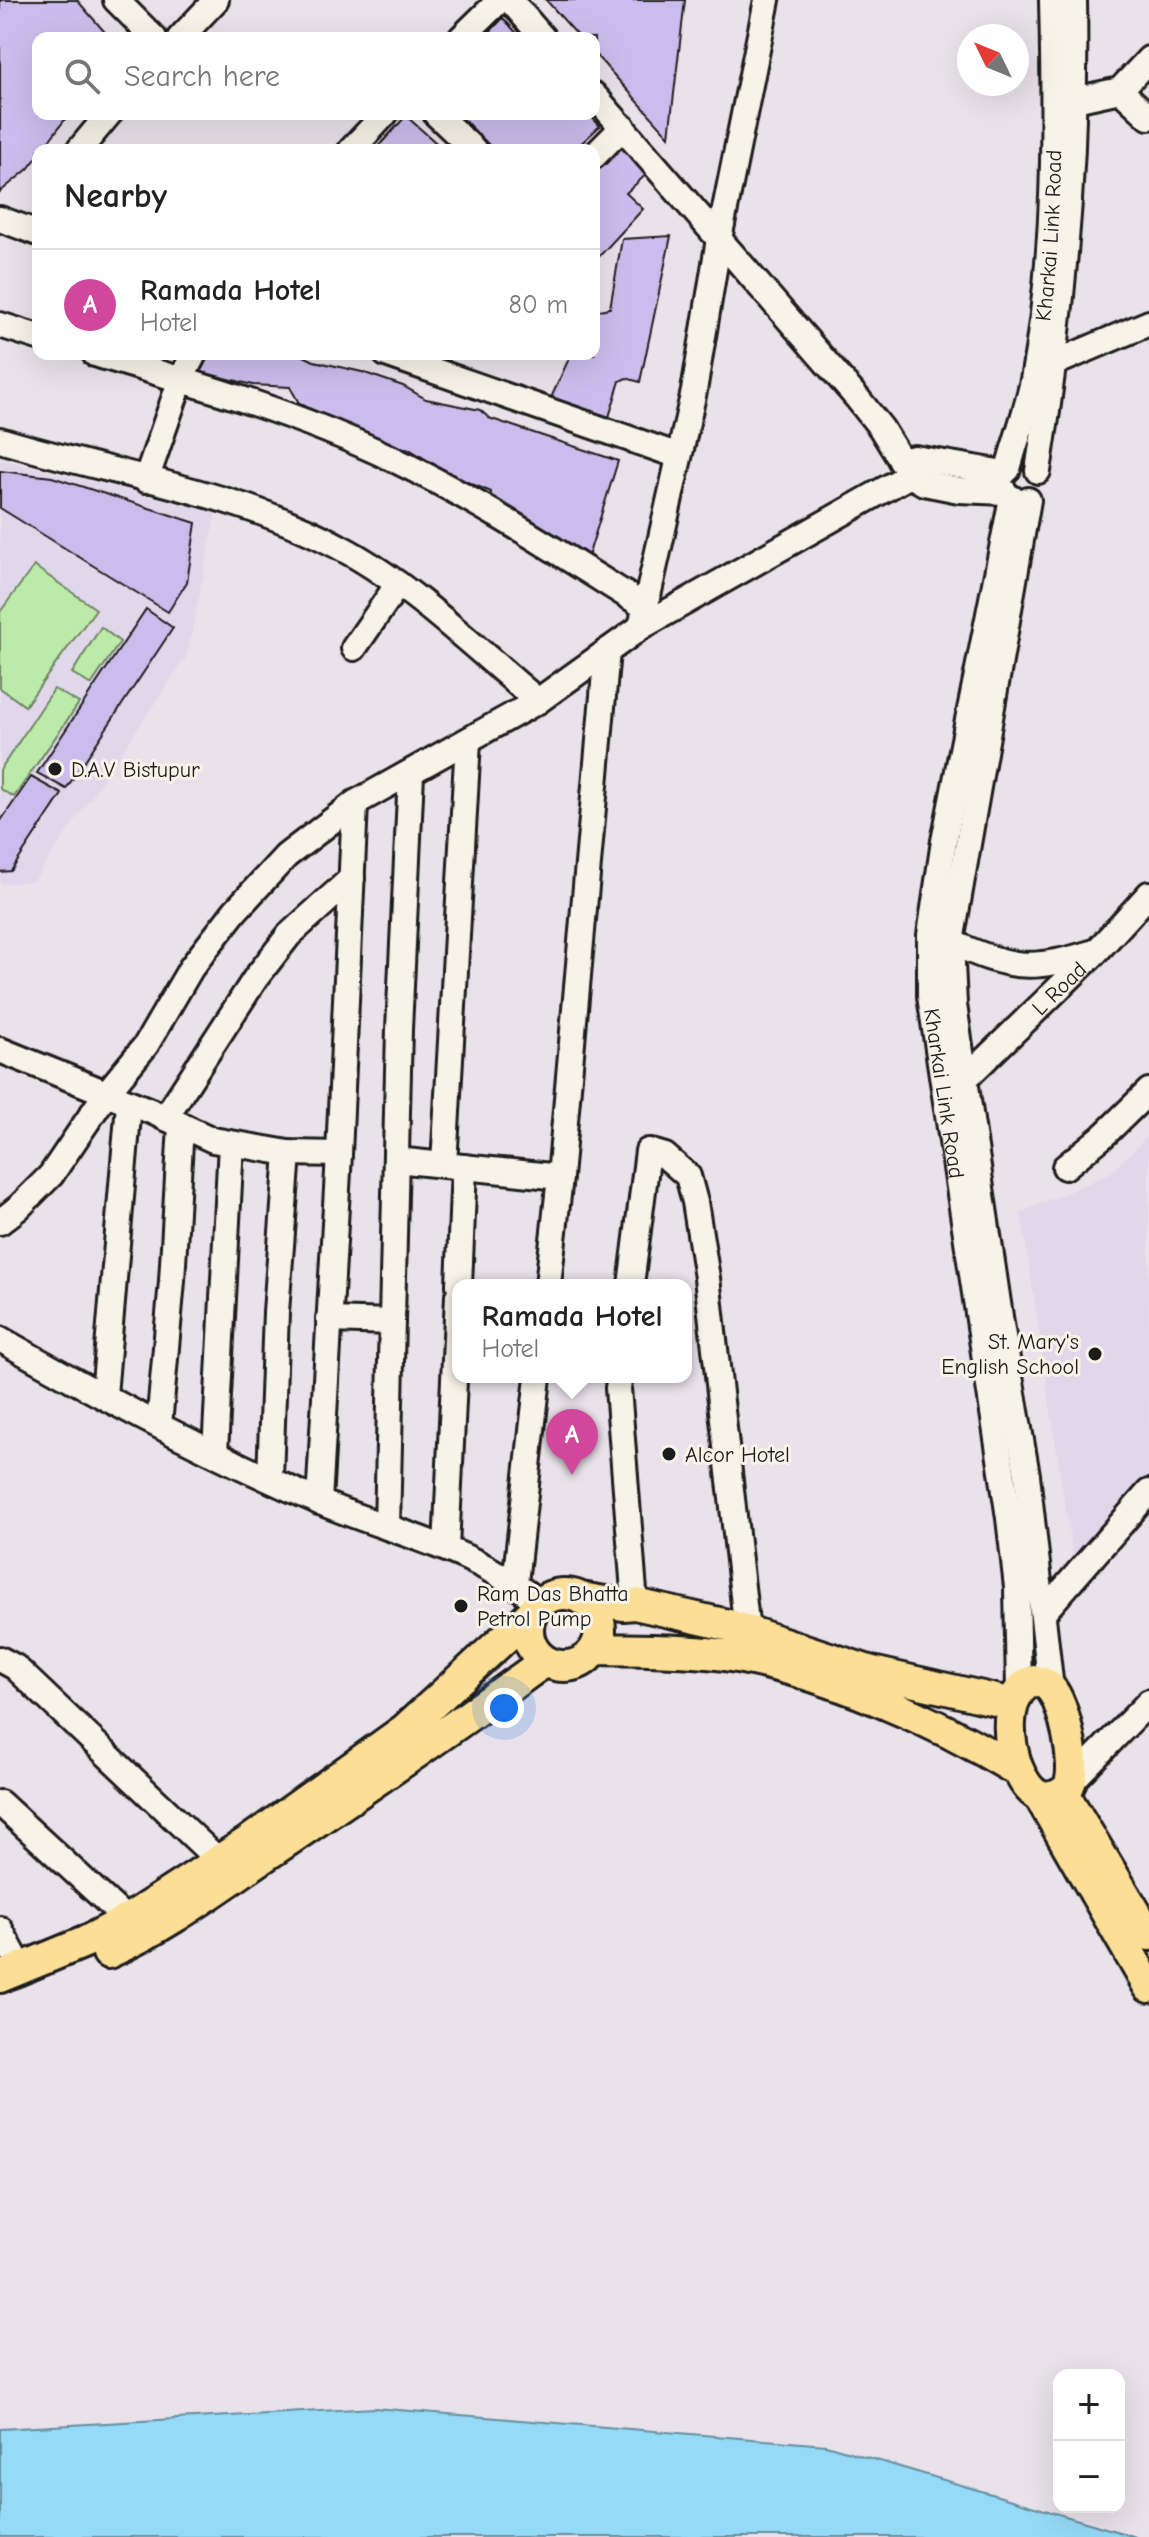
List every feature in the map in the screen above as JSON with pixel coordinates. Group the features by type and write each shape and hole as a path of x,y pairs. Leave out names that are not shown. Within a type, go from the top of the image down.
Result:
{"main road":[{"path":"7,1983 127,1920 359,1764 404,1730 552,1596 567,1593 623,1605 635,1604 747,1631 872,1672 1016,1697"},
{"path":"536,1608 528,1627 529,1640 535,1652 545,1661 558,1666 573,1666 596,1649 601,1630 596,1611 581,1598"},
{"path":"596,1649 723,1655 763,1663 848,1690 955,1734 1018,1771"},
{"path":"7,1983 101,1956 158,1927 322,1818 545,1661"},
{"path":"1149,1935 1058,1791 1029,1787 1018,1771 1009,1728 1016,1697 1027,1683 1044,1683 1051,1689 1063,1715 1068,1735 1058,1791 1149,1987"}],"street":[{"path":"116,0 148,32"},
{"path":"186,32 216,0"},
{"path":"467,32 500,0"},
{"path":"510,0 538,32"},
{"path":"642,616 694,391 719,239 767,0"},
{"name":"Kharkai Link Road","path":"1011,486 1023,463 1038,471 1055,363 1064,275 1065,102 1052,0"},
{"name":"Kharkai Link Road","path":"1016,1697 1017,1587 930,996 930,935 944,841 1033,381 1074,0"},
{"path":"1065,102 1120,90 1149,59"},
{"path":"1120,90 1149,117"},
{"path":"600,102 858,399 906,468 924,483 959,490 1011,486 951,942 954,1005 964,1080 1027,1475 1051,1689"},
{"path":"84,144 104,120"},
{"path":"357,144 379,120"},
{"path":"442,120 468,144"},
{"path":"600,150 623,127"},
{"path":"0,219 32,226"},
{"path":"1055,363 1149,323"},
{"path":"0,325 32,335"},
{"path":"116,360 250,400 392,459 475,503 642,616"},
{"path":"146,480 181,379 191,360"},
{"path":"407,360 679,456"},
{"path":"0,440 229,503 288,523 348,551 398,584 538,701"},
{"path":"0,1222 51,1175 105,1095 146,1045 191,968 235,911 286,856 355,803 538,701 607,651 642,616 906,468"},
{"path":"354,648 398,584"},
{"path":"549,1279 607,651"},
{"path":"459,1279 454,1166 468,741"},
{"path":"387,1527 396,1160 411,774"},
{"path":"319,1502 355,803"},
{"path":"159,1425 172,1281 173,1121 255,979 289,935 352,878"},
{"name":"L Road","path":"964,1080 1097,951 1149,894"},
{"path":"951,942 990,960 1024,966 1056,964 1097,951"},
{"path":"0,1050 213,1140 288,1153 339,1154"},
{"path":"1065,1167 1103,1136 1149,1091"},
{"path":"104,1395 129,1104"},
{"path":"215,1453 231,1144"},
{"path":"632,1279 648,1151 665,1156 688,1176 695,1202 709,1294 747,1631"},
{"path":"270,1478 276,1312 288,1153"},
{"path":"396,1160 560,1177"},
{"path":"329,1320 392,1322"},
{"path":"0,1339 159,1425 319,1502 482,1563 515,1583 536,1608"},
{"path":"446,1548 454,1383"},
{"path":"515,1583 537,1383"},
{"path":"619,1383 635,1604"},
{"path":"1043,1613 1149,1492"},
{"path":"0,1659 15,1667 218,1860"},
{"path":"1058,1791 1149,1702"},
{"path":"0,1803 127,1920"},
{"path":"0,1929 7,1983"}],"shaded area":[{"name":"D.A.V Bistupur","path":"0,459 216,512 187,656 34,881 0,884"},
{"name":"St. Mary's English School","path":"1146,1138 1149,1140 1149,1496 1076,1579 1021,1212 1109,1174"}],"green space":[{"path":"34,566 96,609 25,706 0,688 0,612"},
{"path":"101,627 120,642 91,685 72,673"},
{"path":"54,689 79,703 14,797 0,789 0,770"}],"water":[{"path":"374,2408 826,2445 1136,2537 0,2537 0,2429"}],"building":[{"path":"0,0 77,0 105,32 32,32 32,120 64,120 46,144 32,144 32,164 0,192"},
{"path":"546,0 685,0 669,136 600,60 600,32 575,32"},
{"path":"503,18 516,32 490,32"},
{"path":"402,120 410,120 437,144 380,144"},
{"path":"464,120 594,120 600,126 580,144 488,144"},
{"path":"622,140 649,172 626,193 643,209 600,256 600,162"},
{"path":"671,236 640,382 626,378 620,381 609,417 550,400 568,360 600,360 600,310 610,308 622,239"},
{"path":"203,360 312,360 403,386 426,399 480,410 489,418 618,461 587,560 490,502 491,492 453,476 409,449 380,443 341,425 299,403 290,387 253,385 197,371"},
{"path":"0,471 52,477 196,523 187,582 168,612 0,508"},
{"path":"146,609 173,628 66,789 37,773"},
{"path":"31,777 62,794 11,871 0,872 0,822"}],"place":[{"name":"D.A.V Bistupur","path":"55,769"},
{"name":"St. Mary's English School","path":"1095,1354"},
{"name":"Alcor Hotel","path":"669,1454"},
{"name":"Ramada Hotel","path":"572,1475"},
{"name":"Ram Das Bhatta Petrol Pump","path":"461,1606"}]}
